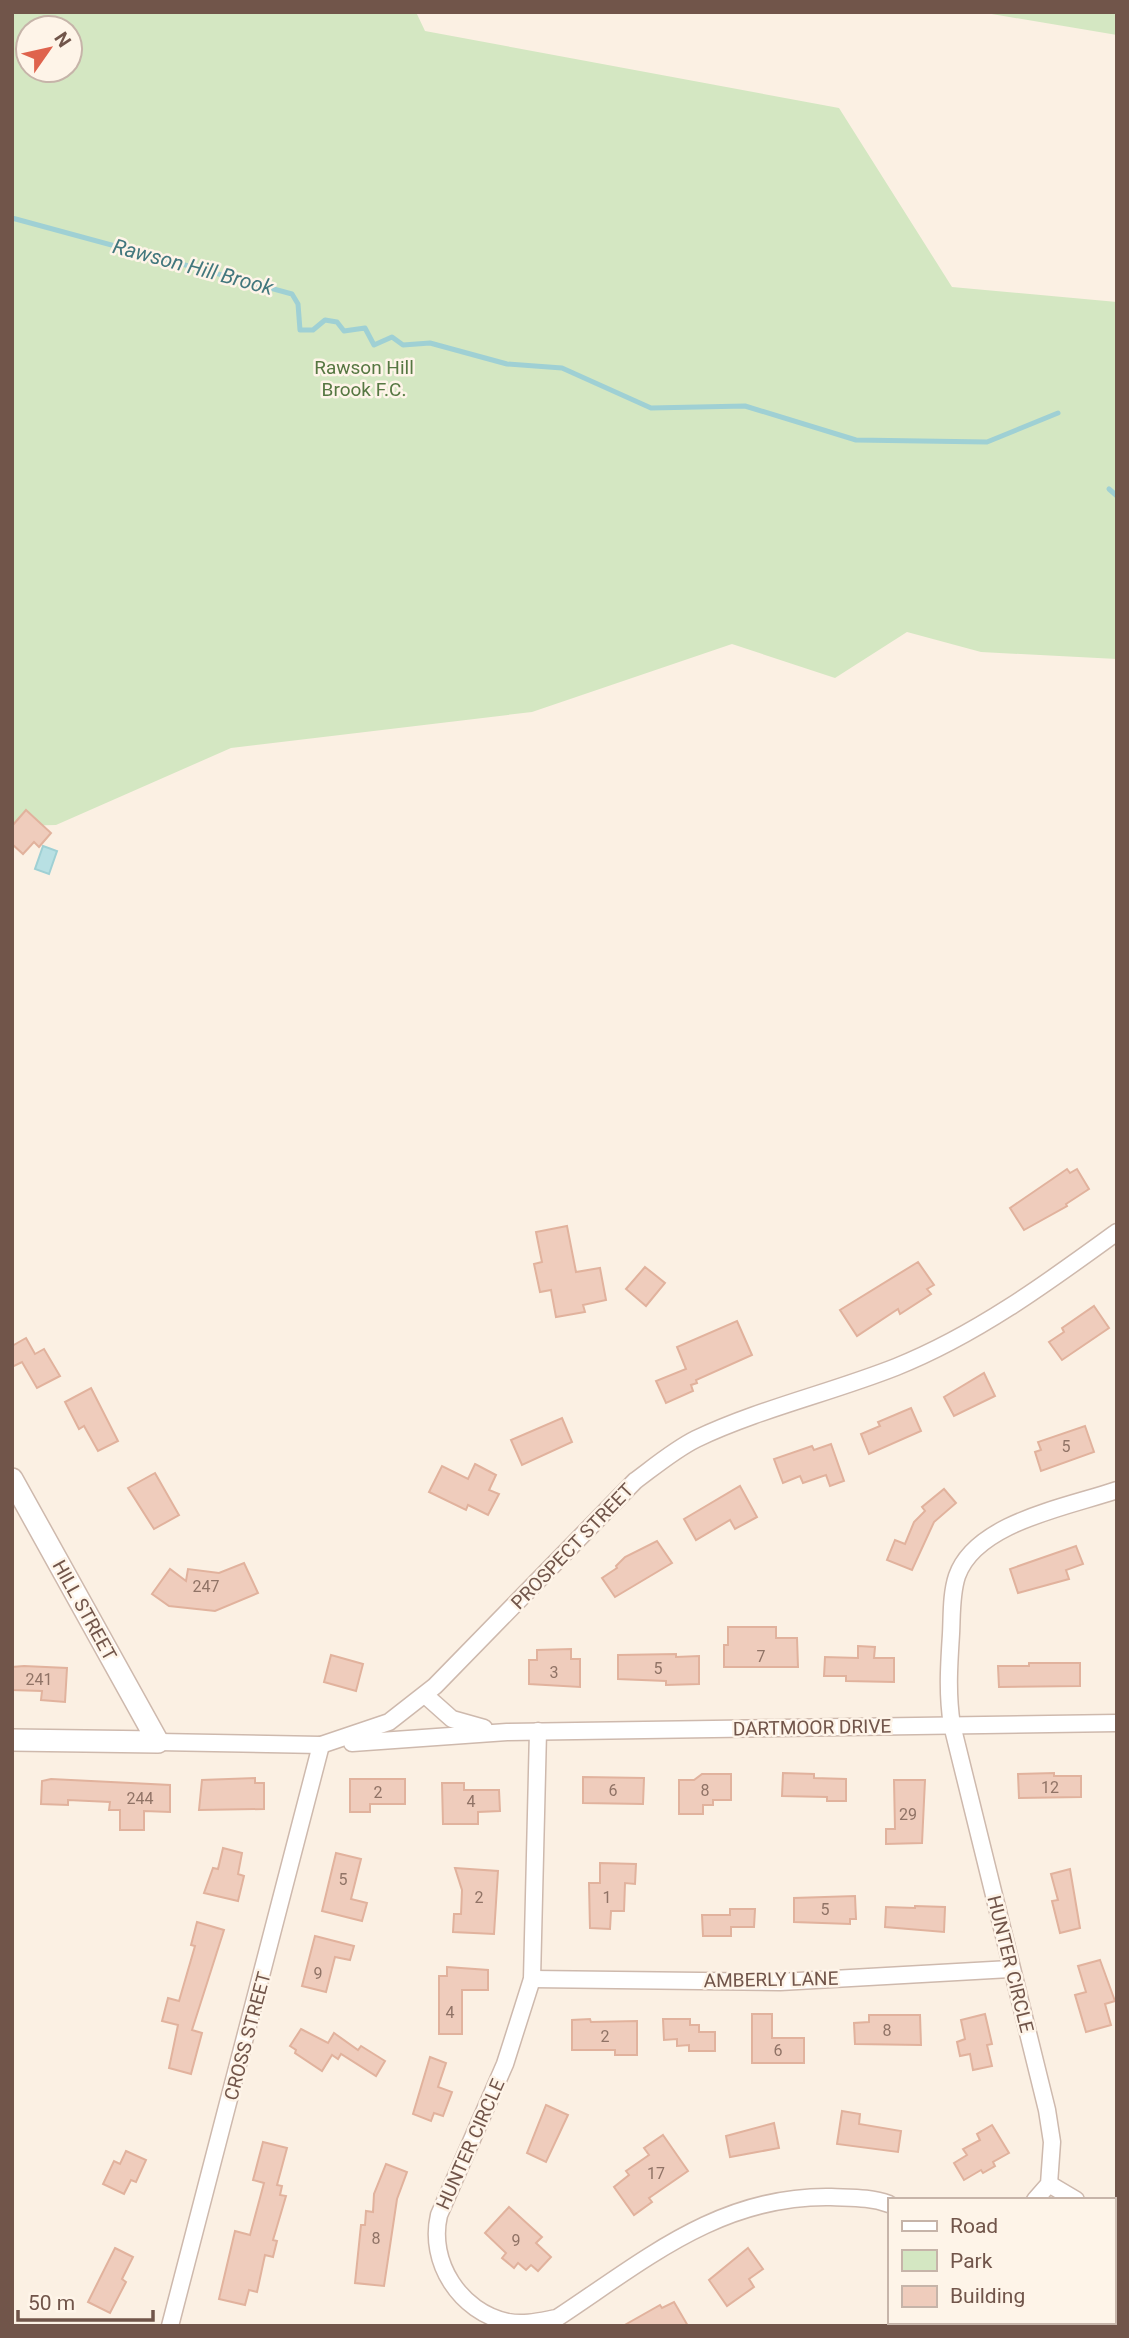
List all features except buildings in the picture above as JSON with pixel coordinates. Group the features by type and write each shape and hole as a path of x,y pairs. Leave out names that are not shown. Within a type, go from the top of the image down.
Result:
{"street":[{"name":"PROSPECT STREET","path":"12,1740 321,1745 362,1734 400,1716 425,1695 635,1481 665,1459 695,1440 896,1367 947,1343 1044,1285 1117,1232"},
{"name":"HILL STREET","path":"12,1479 158,1742"},
{"name":"HUNTER CIRCLE","path":"1049,2184 1052,2142 1047,2110 1010,1969 952,1725 948,1698 953,1593 966,1558 979,1544 1003,1529 1117,1490"},
{"name":"DARTMOOR DRIVE","path":"425,1695 460,1723 507,1732"},
{"path":"400,1716 430,1737"},
{"name":"DARTMOOR DRIVE","path":"321,1745 538,1731 1117,1723"},
{"name":"HUNTER CIRCLE","path":"538,1731 532,1979 505,2064 446,2196 435,2234 441,2262 452,2285 479,2310 510,2322 531,2323 557,2318 688,2232 771,2200 803,2197 872,2198 888,2204"},
{"name":"CROSS STREET","path":"170,2326 321,1745"},
{"name":"AMBERLY LANE","path":"532,1979 779,1982 1010,1969"},
{"path":"1037,2198 1049,2184 1073,2198"}],"green space":[{"name":"Rawson Hill Brook F.C.","path":"12,12 416,12 425,31 839,108 952,287 1117,302 1117,659 981,652 907,632 835,678 732,644 532,712 231,748 56,825 12,826"},
{"path":"980,12 1117,12 1117,35"}],"water":[{"path":"43,846 57,851 49,874 35,869"}],"waterway":[{"name":"Rawson Hill Brook","path":"12,218 292,294 298,304 300,330 313,330 325,320 337,322 344,331 365,328 374,345 392,337 403,345 430,343 507,364 562,368 651,408 745,406 856,440 987,442 1058,413"},
{"name":"Rawson Hill Brook","path":"1109,489 1117,496"}]}
